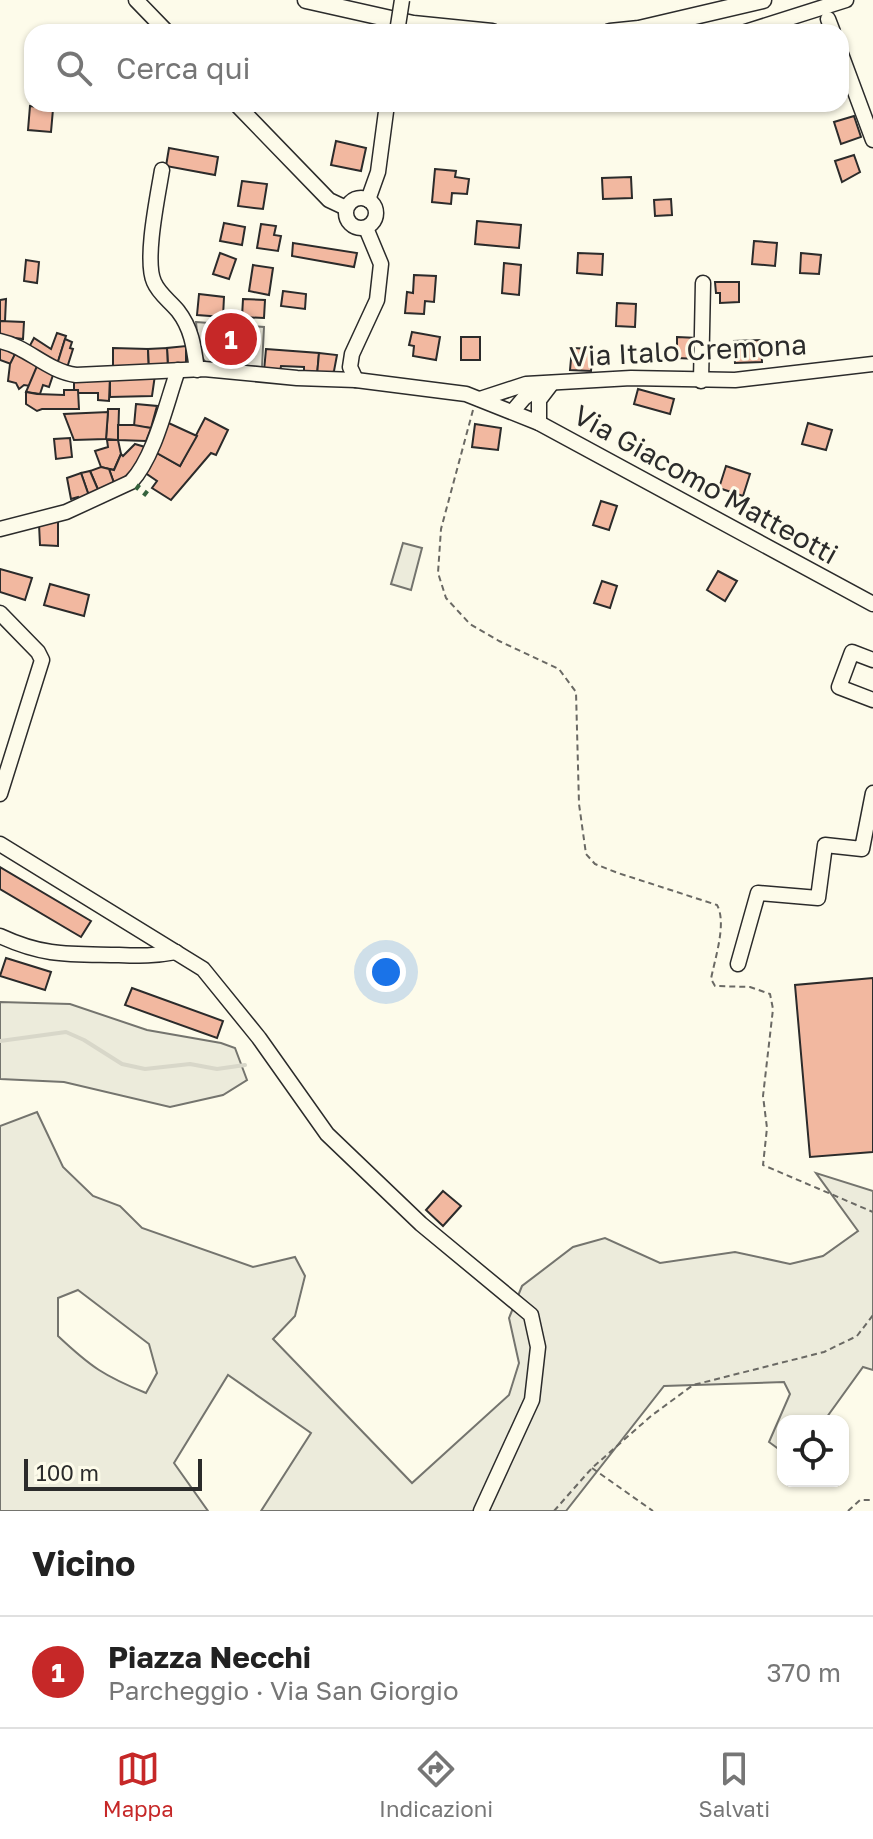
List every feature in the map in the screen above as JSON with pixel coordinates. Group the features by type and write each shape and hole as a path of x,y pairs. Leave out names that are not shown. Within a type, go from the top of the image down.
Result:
{"main road":[{"path":"306,0 413,24"},
{"path":"660,24 763,0"}],"street":[{"path":"136,0 159,24"},
{"path":"398,24 402,0"},
{"path":"770,24 846,0"},
{"path":"849,76 873,140"},
{"path":"244,112 329,200 346,208"},
{"path":"368,200 378,172 386,112"},
{"path":"162,170 153,226 152,278 157,290 179,312 192,334 197,370"},
{"path":"352,200 368,200 375,207 376,216 366,228 356,228 349,223 346,208 352,200"},
{"path":"356,380 350,367 352,354 377,300 381,264 366,228"},
{"path":"701,381 703,283"},
{"name":"Via Giacomo Matteotti","path":"0,341 12,344 65,374 197,370 356,380 466,394 477,404 513,411 539,423 873,604"},
{"name":"Via Italo Cremona","path":"477,404 526,384 631,378 735,380 873,364"},
{"path":"0,529 66,512 131,482 150,451 178,370"},
{"name":"Via Italo Cremona","path":"513,411 524,398 548,384"},
{"name":"Via Italo Cremona","path":"539,423 539,400 548,384"},
{"path":"0,613 38,652 42,666 0,794"},
{"path":"873,660 852,652 839,687 873,700"},
{"path":"738,964 758,893 818,898 825,845 862,849 873,793"},
{"path":"0,844 203,969 259,1038 327,1134 421,1224 531,1315 538,1347 532,1400 481,1511"},
{"path":"118,955 135,948 149,935"},
{"path":"0,936 54,954 143,957 176,952"}],"path":[{"path":"477,404 441,529 438,573 446,598 470,624 559,669 576,692 579,792 586,854 595,864 618,873 717,905 722,914 722,926 711,979 715,986 750,987 770,994 773,1009 763,1096 767,1128 763,1165 873,1213"},
{"path":"554,1511 592,1468 651,1416 693,1385 824,1352 857,1336 873,1315"},
{"path":"592,1468 653,1511"},
{"path":"848,1511 860,1500 873,1500"}],"shaded area":[{"path":"196,322 264,327 262,367 206,363 199,352"},
{"path":"403,543 422,548 411,590 391,584"},
{"path":"0,1002 70,1004 147,1030 221,1043 235,1048 247,1080 223,1095 170,1107 64,1082 0,1079"},
{"path":"37,1112 63,1167 93,1196 120,1206 142,1228 253,1267 295,1257 305,1276 295,1316 273,1339 412,1483 509,1395 519,1363 509,1318 522,1286 573,1247 605,1238 660,1263 735,1252 790,1264 823,1256 858,1231 816,1173 873,1191 873,1370 863,1367 828,1415 781,1415 790,1394 784,1382 664,1386 566,1511 261,1511 311,1433 228,1375 174,1463 208,1511 0,1511 0,1126","holes":["78,1290 149,1344 157,1373 146,1393 99,1370 80,1356 58,1336 58,1298"]},
{"path":"777,1424 777,1448 769,1442"}],"building":[{"path":"30,112 53,112 51,132 28,130"},
{"path":"854,116 861,137 841,144 834,122"},
{"path":"336,141 366,148 361,171 331,165"},
{"path":"169,148 218,157 215,175 166,166"},
{"path":"854,155 860,172 842,182 835,161"},
{"path":"435,169 456,171 455,177 469,179 467,194 452,193 451,204 432,202"},
{"path":"631,177 632,198 603,199 602,178"},
{"path":"242,181 267,184 263,209 238,206"},
{"path":"671,199 672,215 655,216 654,200"},
{"path":"477,221 521,225 519,248 475,244"},
{"path":"224,223 245,227 242,245 220,241"},
{"path":"261,224 276,226 274,235 281,236 278,251 257,248"},
{"path":"754,241 777,243 775,266 752,264"},
{"path":"293,243 357,253 354,267 292,256"},
{"path":"220,253 236,259 229,279 213,274"},
{"path":"578,253 603,254 602,275 577,273"},
{"path":"801,253 821,255 819,274 800,273"},
{"path":"26,260 39,262 37,283 24,281"},
{"path":"504,263 521,265 519,295 502,293"},
{"path":"253,265 273,268 269,295 249,291"},
{"path":"414,275 436,276 434,302 425,301 424,314 405,313 407,292 413,293"},
{"path":"715,282 739,282 739,302 720,303"},
{"path":"283,291 306,294 305,309 281,306"},
{"path":"199,294 224,297 223,317 197,315"},
{"path":"6,299 5,321 0,321 0,300"},
{"path":"243,299 265,300 264,318 242,317"},
{"path":"617,303 636,304 635,327 616,326"},
{"path":"0,321 24,322 23,339 0,336"},
{"path":"412,332 440,337 436,360 413,356 414,346 409,345"},
{"path":"57,333 66,336 56,368 27,351 34,338 51,349"},
{"path":"461,337 480,337 480,360 461,360"},
{"path":"677,337 698,338 698,359 677,358"},
{"path":"65,339 72,342 70,348 73,349 66,371 56,368"},
{"path":"761,340 762,362 735,363 734,341"},
{"path":"0,344 16,352 11,364 0,360"},
{"path":"186,346 186,365 168,369 167,348"},
{"path":"113,348 148,349 149,370 113,372"},
{"path":"167,348 168,369 149,370 148,349"},
{"path":"572,348 593,349 591,371 570,370"},
{"path":"266,349 319,353 317,375 304,374 304,367 281,366 280,372 264,371"},
{"path":"16,352 38,364 30,386 24,385 19,389 16,383 8,381 10,364"},
{"path":"319,353 337,355 334,371 326,376 317,375"},
{"path":"37,366 54,372 49,387 43,385 40,394 26,392"},
{"path":"155,375 152,396 110,397 110,376"},
{"path":"110,376 109,401 98,400 98,393 74,393 74,379"},
{"path":"638,389 674,399 670,414 634,404"},
{"path":"64,390 78,390 79,409 37,411 26,404 26,392 64,395"},
{"path":"136,404 157,406 151,428 134,426"},
{"path":"108,409 119,409 118,440 106,439"},
{"path":"108,412 106,439 74,440 64,414"},
{"path":"205,418 228,430 216,455 211,453 171,500 152,488 157,481 141,470 148,448 180,466"},
{"path":"162,420 197,436 180,466 148,448"},
{"path":"808,423 832,430 826,450 802,444"},
{"path":"475,424 501,428 498,450 472,447"},
{"path":"118,425 151,428 146,441 118,440"},
{"path":"70,438 72,457 56,459 54,439"},
{"path":"107,440 118,440 121,454 114,470 101,467 95,451 108,447"},
{"path":"135,444 145,447 139,462 124,478 114,483 109,469 114,470 121,454 123,456"},
{"path":"726,466 750,474 743,496 719,488"},
{"path":"101,467 109,469 114,483 99,492 90,471"},
{"path":"90,471 99,492 89,496 81,473"},
{"path":"81,473 89,496 79,501 78,497 71,499 67,478"},
{"path":"601,501 617,506 609,530 593,525"},
{"path":"58,521 58,546 40,545 39,524"},
{"path":"0,569 32,578 25,600 0,592"},
{"path":"718,571 737,581 725,601 707,590"},
{"path":"602,581 617,586 610,608 594,603"},
{"path":"50,584 89,595 84,616 44,605"},
{"path":"0,867 91,921 81,937 0,889"},
{"path":"6,958 51,972 45,990 0,976"},
{"path":"873,978 873,1152 810,1157 795,985"},
{"path":"132,988 223,1021 217,1038 125,1005"},
{"path":"443,1191 461,1206 443,1226 426,1210"}],"waterway":[{"path":"0,1041 66,1032 122,1064 145,1069 190,1064 217,1069 245,1065"}],"hedge":[{"path":"136,486 149,496"}],"place":[{"name":"Piazza Necchi","path":"231,339"}]}
